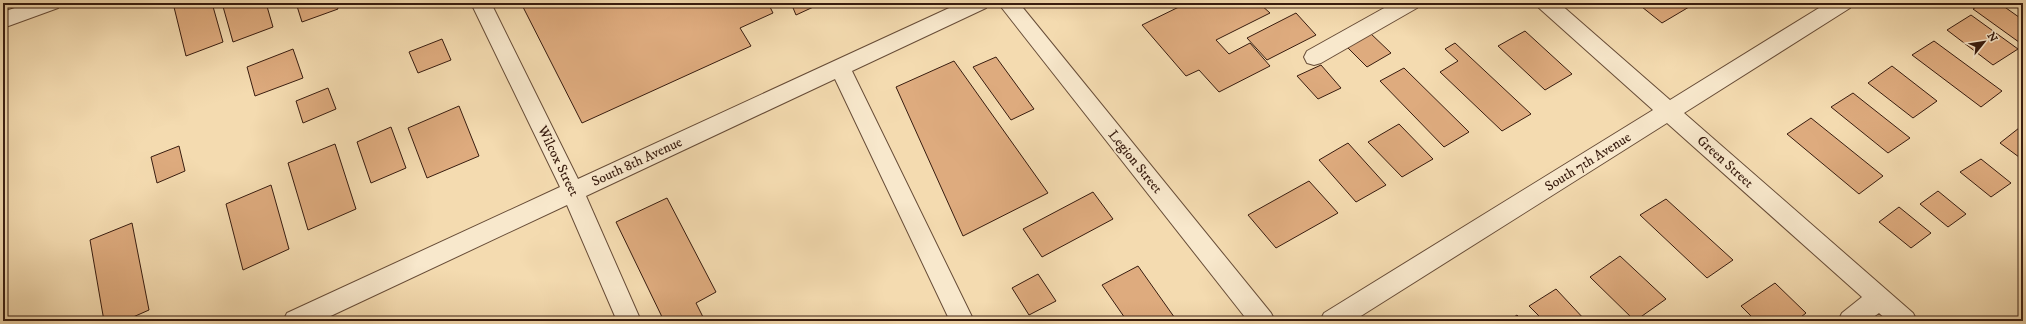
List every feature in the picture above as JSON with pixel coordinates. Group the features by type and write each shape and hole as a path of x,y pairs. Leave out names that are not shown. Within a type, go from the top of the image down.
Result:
{"street":[{"path":"3,20 51,3"},
{"name":"Wilcox Street","path":"481,3 573,192 629,321"},
{"name":"South 8th Avenue","path":"295,321 978,3"},
{"name":"Legion Street","path":"1008,3 1263,321"},
{"path":"1314,57 1410,3"},
{"name":"Green Street","path":"1546,3 1905,321"},
{"name":"South 7th Avenue","path":"1332,321 1843,3"},
{"path":"840,67 962,321"},
{"path":"1850,321 1879,298"}],"building":[{"path":"173,3 212,3 223,42 186,56"},
{"path":"222,3 266,3 273,27 233,42"},
{"path":"296,3 336,3 338,9 302,22"},
{"path":"534,3 768,3 773,13 740,28 751,46 582,123 523,7"},
{"path":"791,3 822,3 796,15"},
{"path":"1187,3 1262,3 1260,4 1270,13 1216,40 1229,54 1250,43 1270,66 1219,92 1199,70 1186,76 1142,25"},
{"path":"1637,3 1684,3 1689,7 1662,23"},
{"path":"1982,3 1999,3 2023,20 2023,45 1973,9"},
{"path":"1296,13 1316,35 1267,60 1247,38"},
{"path":"1971,15 2018,49 1993,65 1947,30"},
{"path":"1525,31 1572,74 1545,90 1498,46"},
{"path":"1369,32 1391,53 1367,67 1345,45"},
{"path":"442,39 451,60 418,73 409,52"},
{"path":"1934,41 2002,91 1981,107 1912,55"},
{"path":"1455,43 1531,114 1502,131 1440,72 1458,61 1445,49"},
{"path":"293,49 303,78 255,96 247,67"},
{"path":"996,57 1034,109 1011,120 973,67"},
{"path":"954,61 1048,193 963,236 896,87"},
{"path":"1321,65 1341,88 1318,99 1297,76"},
{"path":"1892,66 1937,101 1913,118 1868,83"},
{"path":"1404,68 1469,132 1444,147 1380,81"},
{"path":"328,88 336,109 303,123 296,101"},
{"path":"1853,93 1910,138 1888,153 1831,107"},
{"path":"459,106 479,156 427,178 408,128"},
{"path":"1811,118 1883,176 1859,194 1787,134"},
{"path":"1399,124 1433,159 1402,177 1368,142"},
{"path":"391,127 406,168 371,183 357,142"},
{"path":"2019,128 2023,131 2023,160 2000,143"},
{"path":"1348,143 1386,185 1356,202 1319,160"},
{"path":"335,144 356,209 308,230 288,163"},
{"path":"179,146 185,171 157,183 151,157"},
{"path":"1981,159 2011,183 1991,197 1960,172"},
{"path":"1309,181 1338,213 1276,248 1248,215"},
{"path":"271,185 289,249 243,270 226,204"},
{"path":"1938,191 1966,214 1948,227 1920,204"},
{"path":"1093,192 1113,219 1042,257 1023,229"},
{"path":"667,198 716,292 696,303 705,321 664,321 616,222"},
{"path":"1666,199 1733,260 1707,278 1640,215"},
{"path":"1899,207 1931,233 1911,248 1879,222"},
{"path":"132,223 149,310 124,321 104,321 90,240"},
{"path":"1620,256 1666,299 1635,321 1590,277"},
{"path":"1138,266 1177,321 1127,321 1102,285"},
{"path":"1038,274 1056,301 1029,315 1012,288"},
{"path":"1775,283 1806,313 1796,321 1756,321 1741,306"},
{"path":"1556,289 1586,321 1544,321 1529,306"},
{"path":"1517,315 1523,321 1508,321"}]}
